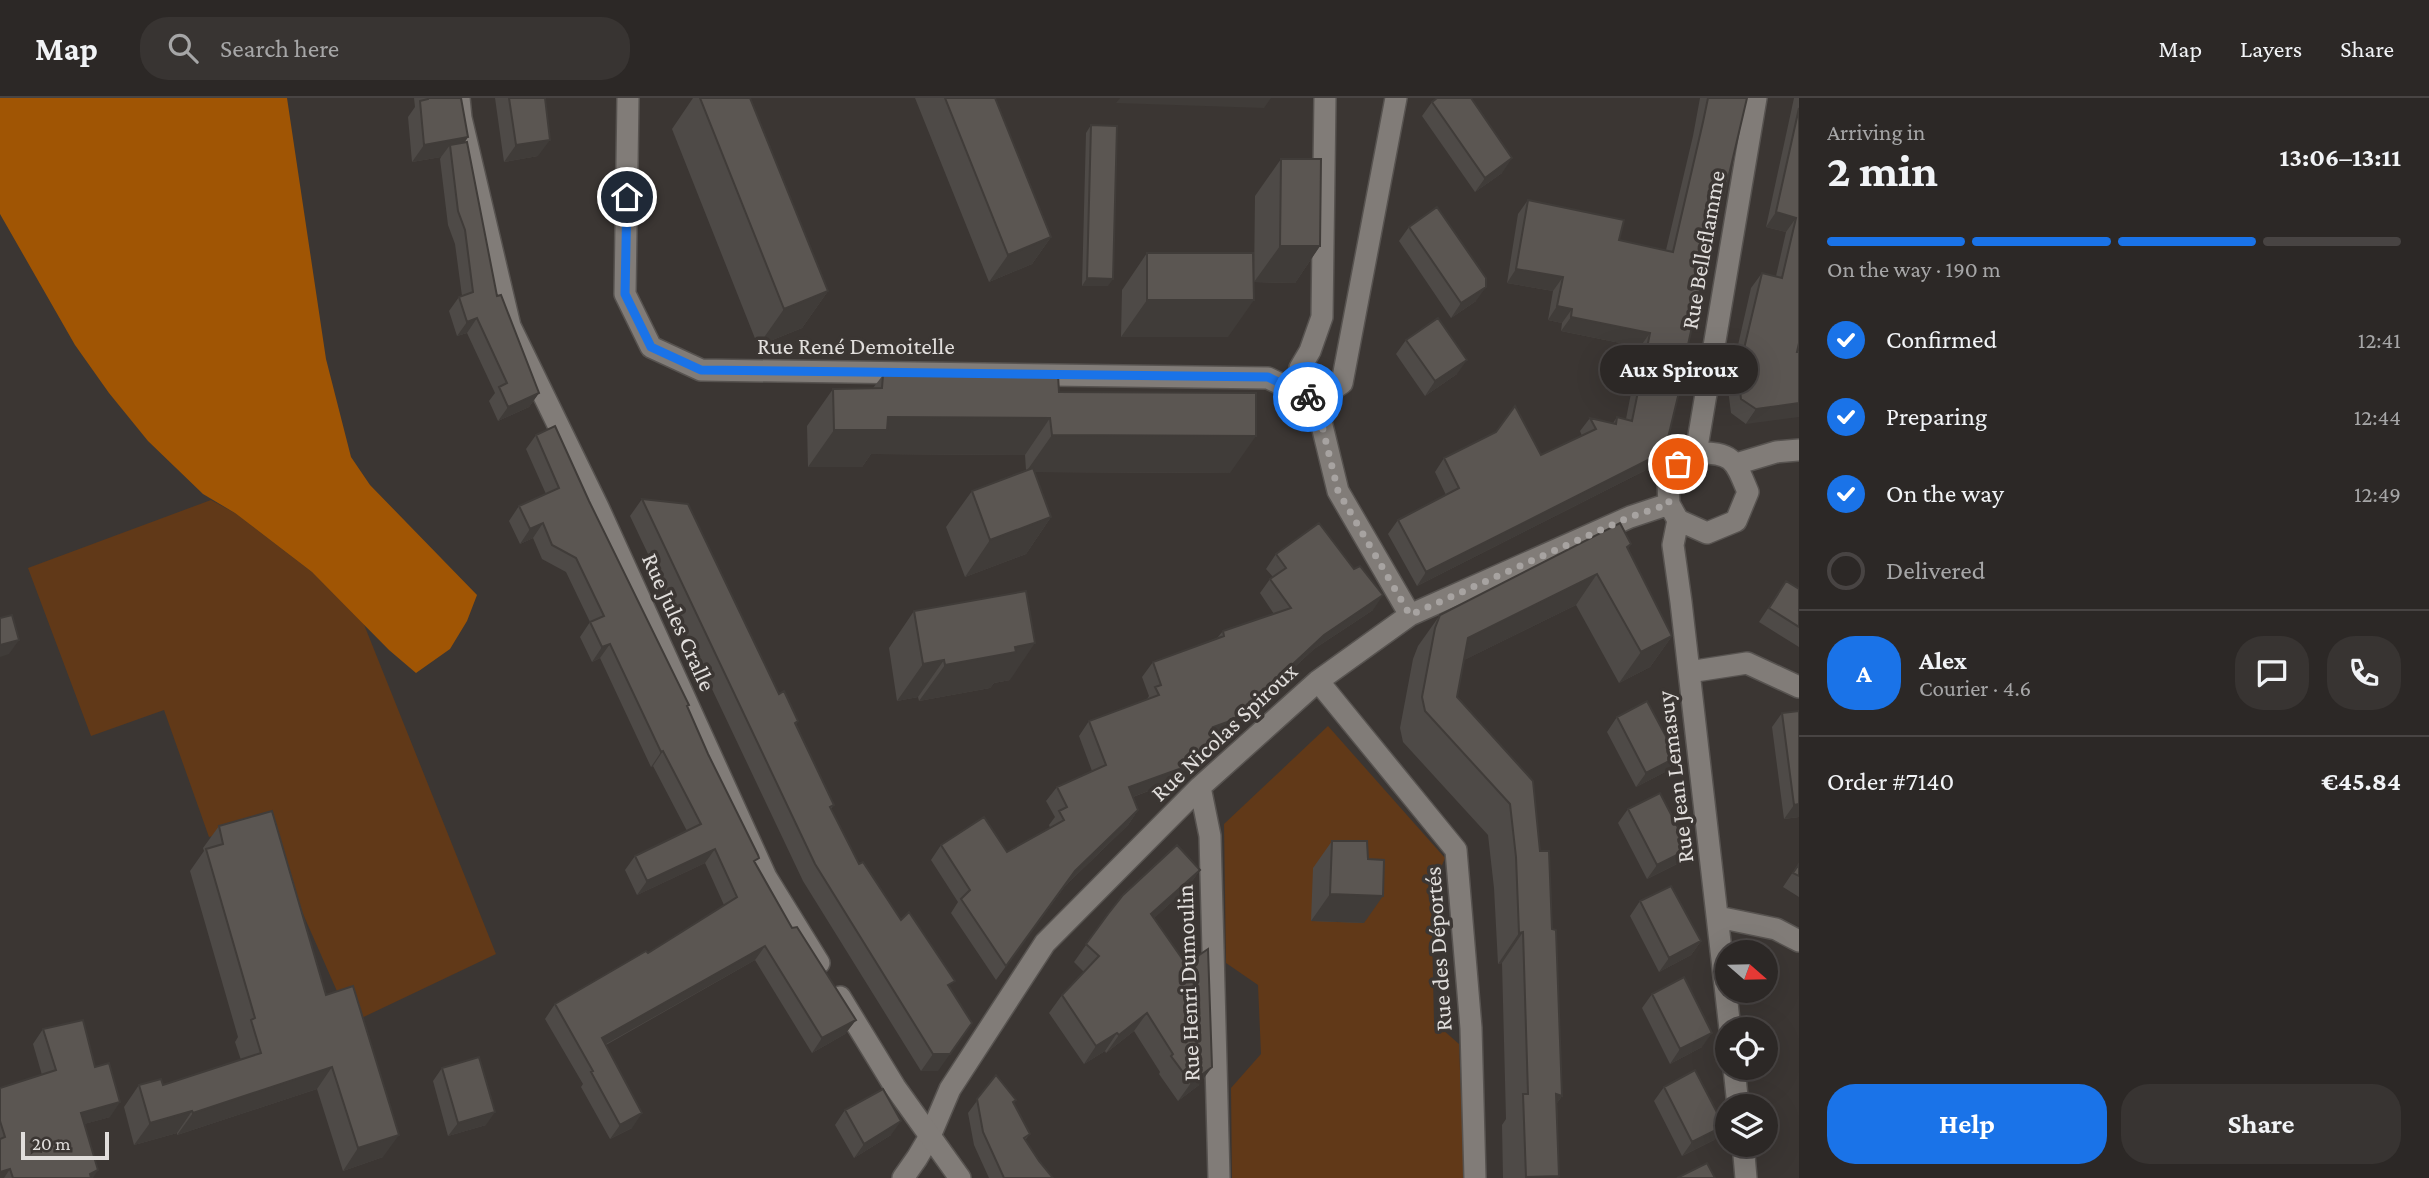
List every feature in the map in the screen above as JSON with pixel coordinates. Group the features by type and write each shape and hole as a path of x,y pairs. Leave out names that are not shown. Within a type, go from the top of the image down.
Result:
{"street":[{"name":"Rue Jules Cralle","path":"458,98 510,326 598,507 766,877 895,1087 960,1178"},
{"name":"Rue René Demoitelle","path":"628,98 625,294 651,347 701,370 1268,377 1316,401"},
{"path":"1325,98 1322,317 1310,352 1300,368 1316,401 1338,491 1410,615"},
{"path":"1316,401 1342,383 1396,98"},
{"name":"Rue Belleflamme","path":"1696,453 1756,98"},
{"path":"1736,464 1776,452 1799,450"},
{"path":"1696,453 1718,453 1736,464 1748,492 1736,521 1707,533 1673,512 1668,483 1678,464 1696,453"},
{"name":"Rue Nicolas Spiroux","path":"903,1178 930,1136 950,1089 1045,943 1200,787 1318,681 1410,615 1630,517 1673,512"},
{"name":"Rue Jean Lemasuy","path":"1673,512 1672,545 1729,1017"},
{"path":"1689,672 1747,663 1799,687"},
{"name":"Rue des Déportés","path":"1318,681 1456,850 1471,1028 1475,1178"},
{"name":"Rue Henri Dumoulin","path":"1200,787 1210,836 1219,1178"},
{"path":"1718,917 1776,929 1799,941"},
{"path":"1744,1157 1746,1178"}],"shaded area":[{"path":"0,98 287,98 326,359 351,457 370,485 477,595 467,621 450,649 416,673 389,650 312,572 235,513 203,494 148,441 75,345 0,214"},
{"path":"211,500 235,513 312,572 363,622 496,954 351,1023 263,823 209,837 164,710 91,736 28,568"},
{"path":"1328,726 1445,858 1431,891 1434,1022 1459,1044 1464,1178 1232,1178 1231,1088 1261,1054 1258,985 1226,963 1224,824"}],"building":[{"path":"428,98 461,98 468,137 424,145 420,101"},
{"path":"509,98 545,98 550,140 516,145"},
{"path":"700,98 750,98 828,291 784,309"},
{"path":"945,98 995,98 1051,237 1008,255"},
{"path":"1437,98 1471,98 1512,158 1485,178 1432,102"},
{"path":"1708,98 1747,98 1703,277 1667,442 1654,457 1426,572 1398,520 1459,488 1444,458 1496,432 1515,406 1541,455 1596,429 1590,418 1616,424 1617,417 1632,421 1650,333 1571,317 1572,309 1557,306 1563,277 1516,269 1528,200 1624,220 1619,240 1673,252"},
{"path":"1799,108 1799,403 1756,409 1741,399 1738,374 1762,273 1782,278 1796,218 1776,212"},
{"path":"1091,125 1117,126 1113,279 1087,278"},
{"path":"467,142 497,296 501,295 539,393 508,407 499,387 507,383 477,318 467,322 459,297 473,292 465,230 458,211 450,145"},
{"path":"1281,159 1321,159 1320,246 1280,246"},
{"path":"1437,207 1486,278 1486,287 1461,303 1409,227"},
{"path":"1147,253 1253,253 1254,300 1147,300"},
{"path":"1438,318 1467,360 1435,381 1406,340"},
{"path":"883,375 1058,375 1059,392 1256,393 1256,436 1052,435 1050,418 888,417 887,430 834,430 833,389 882,388"},
{"path":"555,426 758,855 759,858 754,861 792,928 797,927 856,1020 822,1038 765,946 602,1038 642,1113 620,1125 555,1004 646,951 648,953 737,897 715,849 647,881 635,856 701,824 663,751 661,752 610,644 602,647 590,622 604,616 576,558 552,545 543,523 530,529 519,506 559,488 536,435"},
{"path":"1033,468 1051,517 990,540 972,491"},
{"path":"642,499 688,504 779,694 784,691 798,721 795,723 834,805 830,807 859,864 863,862 901,920 909,912 955,981 948,985 972,1023 950,1054 933,1054 815,864"},
{"path":"1319,523 1354,569 1360,566 1383,595 1324,635 1233,720 1213,727 1216,736 1182,768 1129,787 1138,810 1075,871 1006,966 961,899 970,890 941,845 984,817 1007,852 1064,820 1059,811 1067,807 1057,787 1106,765 1089,721 1159,695 1155,687 1161,685 1153,662 1224,636 1223,631 1291,608 1270,579 1286,568 1276,554"},
{"path":"1620,523 1631,544 1627,547 1672,636 1641,652 1597,574 1468,638 1457,697 1533,781 1540,851 1549,851 1552,929 1556,930 1562,1096 1556,1094 1559,1176 1526,1177 1523,1094 1528,1094 1523,932 1519,933 1516,857 1510,804 1425,711 1422,697 1440,615"},
{"path":"1786,581 1799,589 1799,627 1769,608"},
{"path":"1026,591 1035,643 1015,647 1016,652 945,665 944,660 923,664 914,611"},
{"path":"12,615 19,640 0,645 0,618"},
{"path":"1647,701 1677,757 1646,773 1617,717"},
{"path":"1799,711 1799,804 1794,805 1782,713"},
{"path":"1660,793 1689,849 1657,865 1628,809"},
{"path":"272,811 326,995 353,986 399,1135 358,1148 332,1067 193,1113 192,1111 150,1123 139,1085 161,1079 163,1085 261,1053 251,1020 255,1018 206,849 223,844 219,826"},
{"path":"1332,841 1367,841 1368,859 1384,860 1383,896 1330,894"},
{"path":"1177,845 1200,870 1151,914 1186,964 1208,949 1212,1067 1191,1083 1171,1056 1173,1054 1147,1013 1119,1035 1117,1033 1096,1046 1062,995 1099,956 1086,944 1108,914 1123,895"},
{"path":"1799,864 1799,876 1793,873"},
{"path":"1671,886 1701,941 1669,958 1640,901"},
{"path":"1684,977 1712,1033 1680,1049 1652,994"},
{"path":"83,1020 95,1067 109,1063 120,1102 81,1113 98,1170 90,1174 91,1178 13,1178 10,1169 0,1172 0,1139 5,1137 0,1121 0,1088 56,1070 43,1029"},
{"path":"479,1057 495,1112 458,1123 442,1068"},
{"path":"1695,1070 1715,1109 1715,1130 1692,1142 1664,1087"},
{"path":"996,1075 1016,1100 1013,1102 1030,1134 1024,1138 1053,1178 1004,1178 983,1132 977,1099"},
{"path":"883,1089 901,1121 864,1144 845,1110"},
{"path":"1707,1163 1715,1178 1677,1178"}],"way so far":[{"path":"1308,397 1316,401 1338,491 1410,615 1630,517 1669,504 1668,483 1678,464"}],"place":[{"name":"Aux Spiroux","path":"1678,464"}],"route":[{"path":"627,197 625,294 651,347 701,370 1268,377 1308,397"}]}
